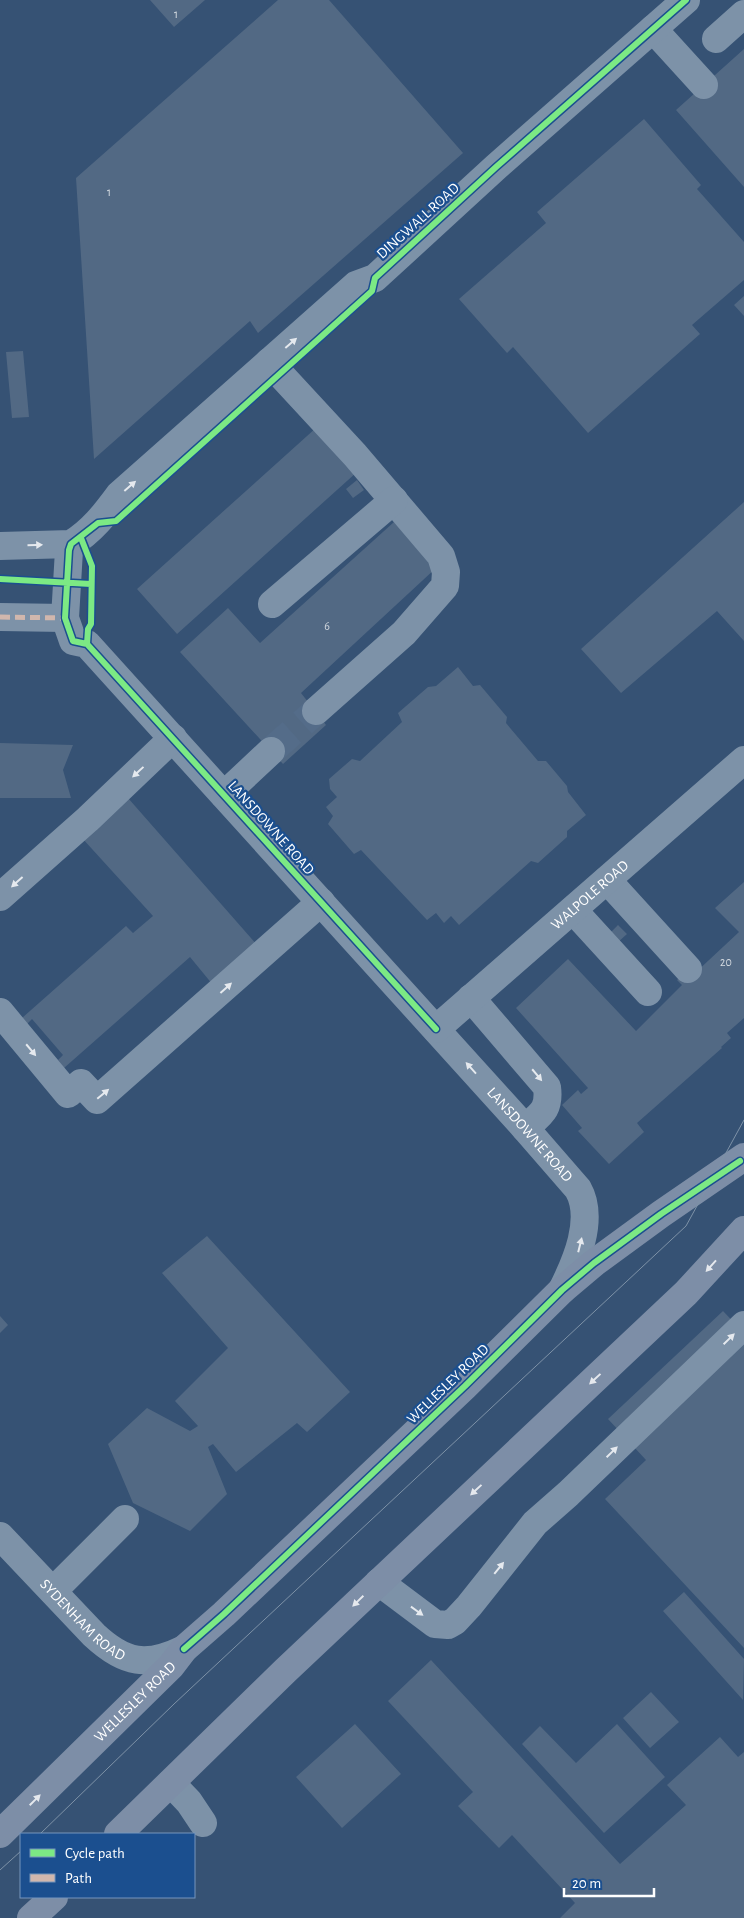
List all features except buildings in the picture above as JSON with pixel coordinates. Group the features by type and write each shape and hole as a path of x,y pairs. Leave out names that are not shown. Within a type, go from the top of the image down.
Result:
{"main road":[{"name":"WELLESLEY ROAD","path":"0,1834 171,1666 184,1649 224,1614 465,1386 562,1290 660,1214 744,1157"},
{"path":"119,1833 378,1582 686,1293 744,1230"},
{"path":"32,1918 53,1898"}],"street":[{"name":"DINGWALL ROAD","path":"71,544 98,523 119,495 356,286 375,278 490,172 686,0"},
{"path":"716,39 744,14"},
{"path":"653,29 704,85"},
{"path":"270,362 355,455 442,556 446,572 445,586 404,633 316,711"},
{"path":"272,604 394,500"},
{"path":"0,546 71,544"},
{"name":"LANSDOWNE ROAD","path":"71,544 69,550 65,618 73,641 87,644 525,1128 571,1180 583,1198 583,1232 574,1266 562,1290"},
{"path":"0,617 65,618"},
{"path":"0,897 88,819 173,738"},
{"path":"224,795 271,752"},
{"name":"WALPOLE ROAD","path":"436,1029 744,760"},
{"path":"607,880 688,969"},
{"path":"0,1012 68,1094 81,1083 97,1100 321,902"},
{"path":"573,910 648,992"},
{"path":"471,998 547,1088 549,1100 545,1111 525,1128"},
{"path":"378,1582 435,1624 448,1625 455,1621 535,1523 568,1494 744,1326"},
{"path":"53,1591 125,1519"},
{"name":"SYDENHAM ROAD","path":"0,1536 103,1644 125,1656 150,1661 165,1658 184,1649"},
{"path":"171,1783 190,1802 203,1822"}],"tunnel":[{"path":"271,751 316,711"}],"tram line":[{"path":"41,1833 174,1704 686,1226 744,1120"},
{"path":"0,1870 20,1852"}],"marked path":[{"path":"0,617 65,618"}],"cycle path":[{"path":"436,1029 87,644 73,641 65,618 69,550 71,544 98,523 116,521 372,291 375,278 496,167 686,0"},
{"path":"81,538 92,566 91,624 88,629 87,644"},
{"path":"0,579 91,584"},
{"path":"184,1649 224,1614 465,1386 562,1290 594,1263 661,1214 740,1161"}]}
